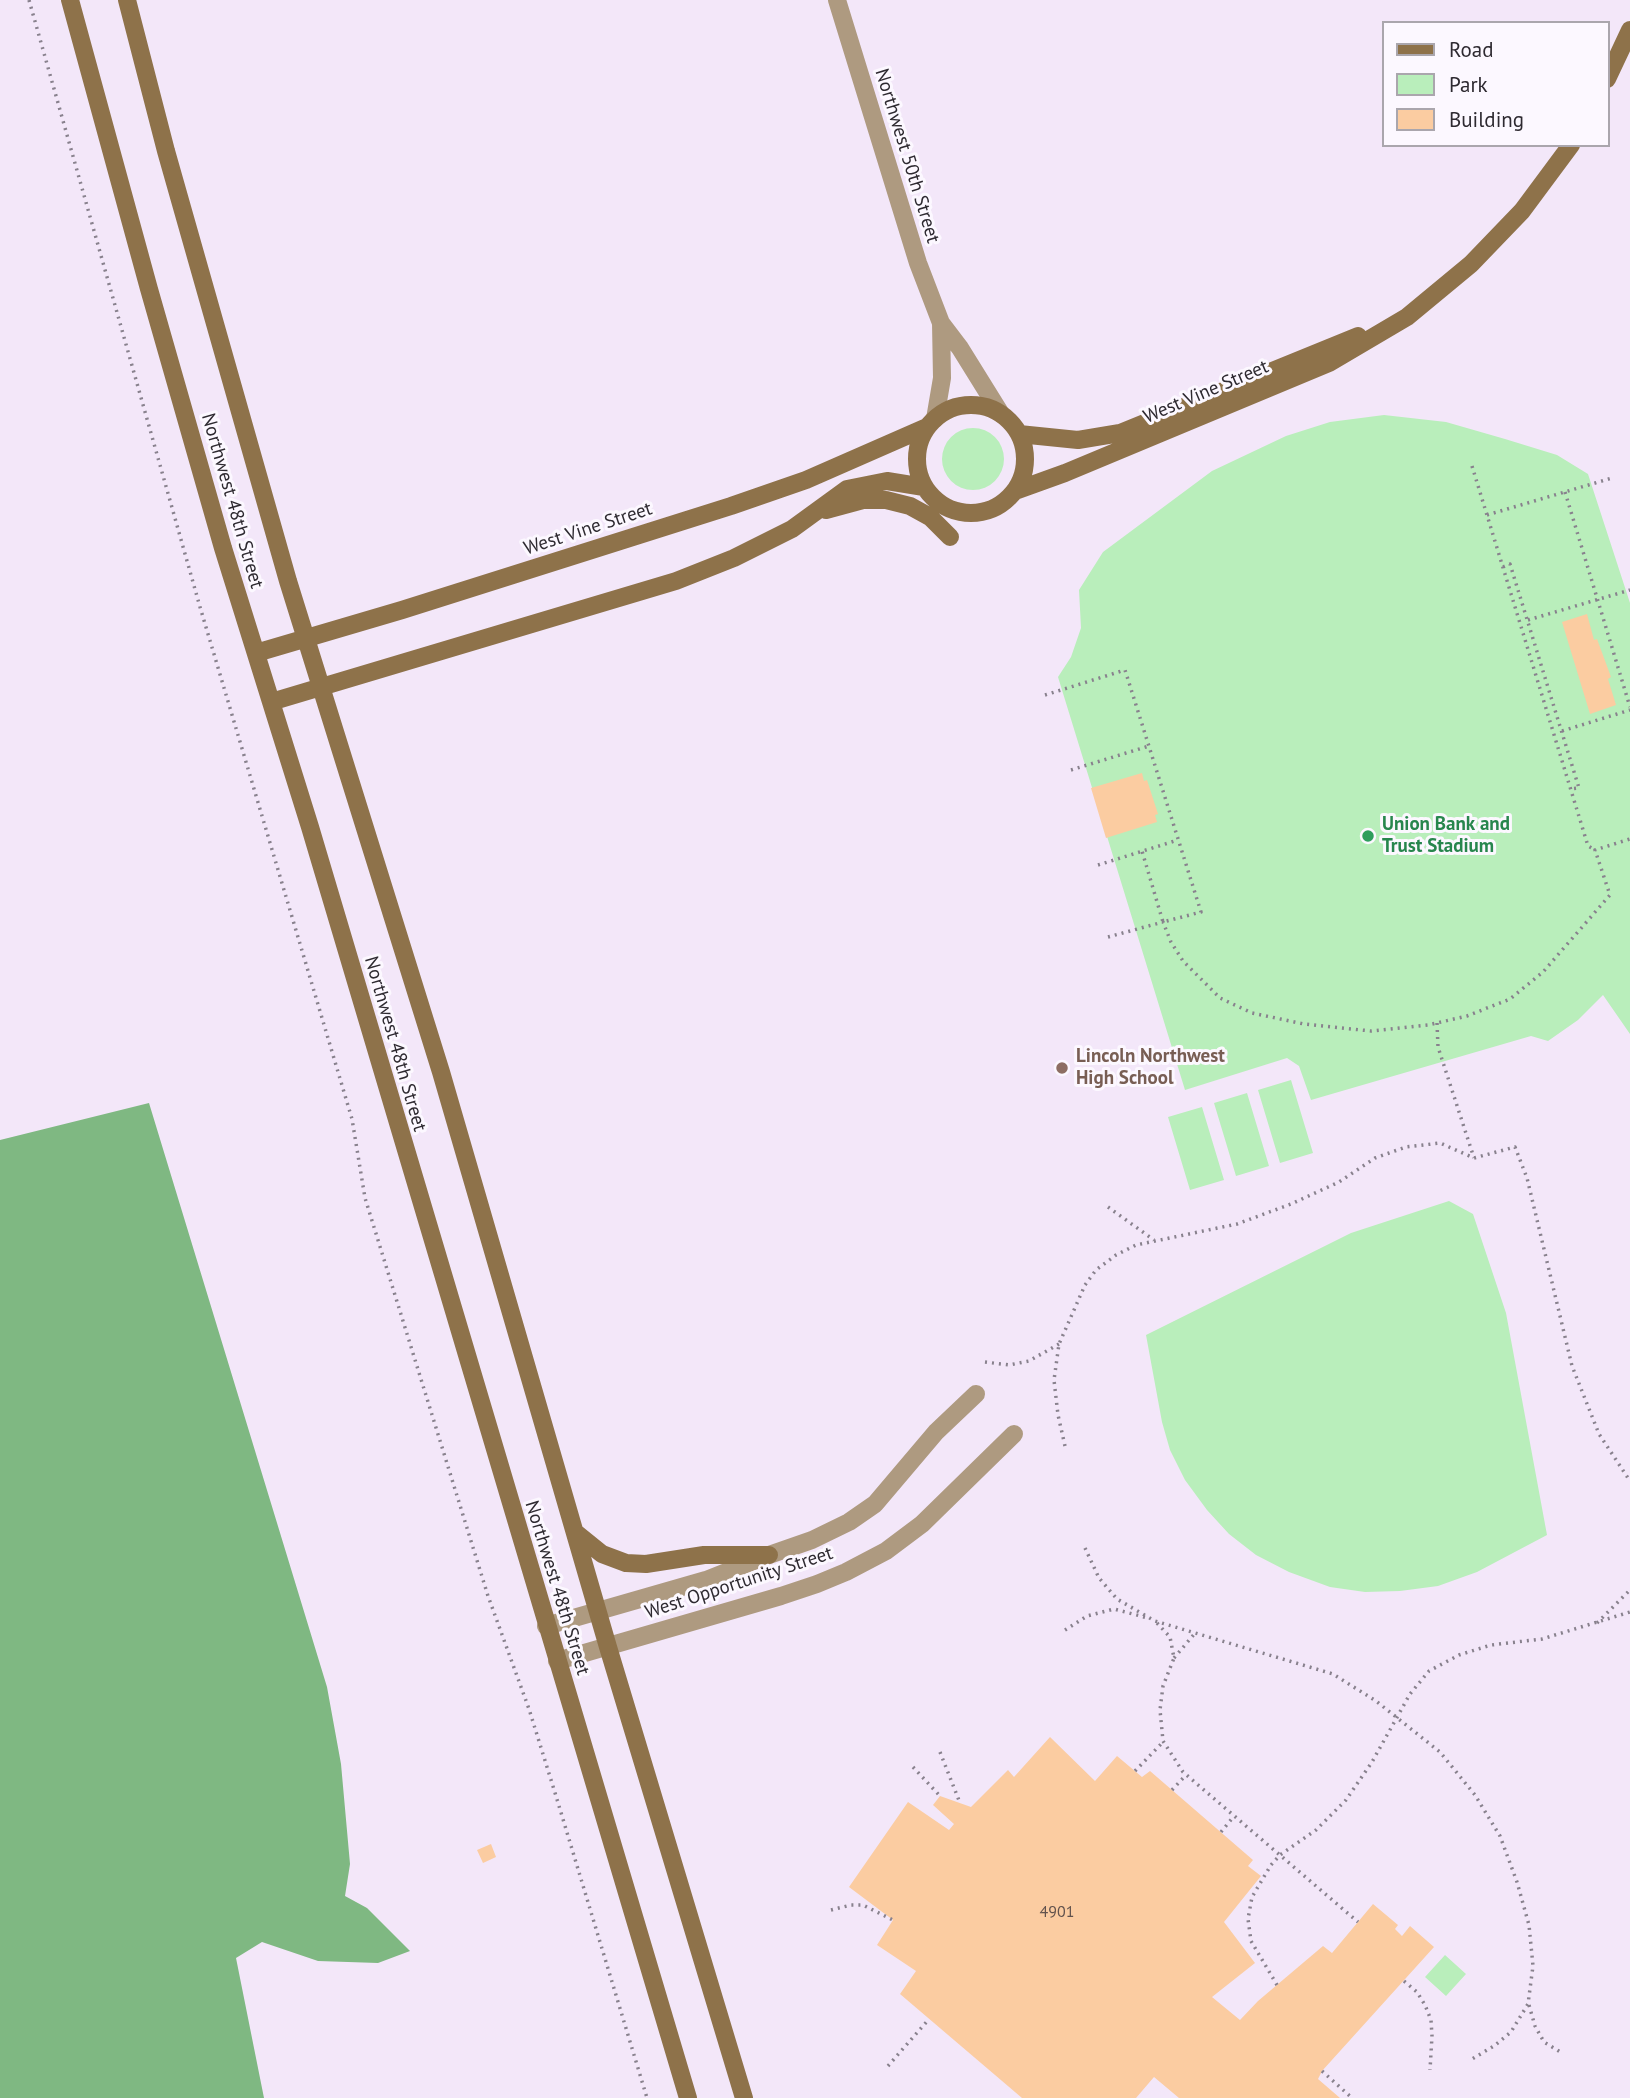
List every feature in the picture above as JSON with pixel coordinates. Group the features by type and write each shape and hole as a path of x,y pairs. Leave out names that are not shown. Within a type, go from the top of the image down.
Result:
{"main road":[{"name":"Northwest 48th Street","path":"70,0 152,302 223,548 313,840 688,2098"},
{"name":"Northwest 48th Street","path":"127,0 166,151 284,569 441,1072 574,1532 744,2098"},
{"path":"1609,74 1630,30"},
{"name":"West Vine Street","path":"1014,491 1329,363 1407,317 1471,264 1521,211 1569,147"},
{"name":"West Vine Street","path":"1019,434 1078,440 1120,433 1407,317"},
{"path":"967,405 984,407 1001,414 1019,434 1024,448 1022,478 1001,504 987,511 971,514 955,511 940,504 924,487 918,473 916,457 919,441 931,423 949,409 967,405"},
{"name":"West Vine Street","path":"256,653 806,481 931,423"},
{"path":"271,702 676,581 734,558 792,529 847,489 887,481 924,487"},
{"path":"816,513 863,500 886,500 910,506 930,517 950,537"},
{"path":"574,1532 601,1554 626,1563 646,1564 704,1555 769,1555"}],"street":[{"name":"Northwest 50th Street","path":"837,0 918,263 941,323 960,348 1001,414"},
{"name":"Northwest 50th Street","path":"931,423 942,378 941,323"},
{"name":"West Opportunity Street","path":"546,1626 599,1613 706,1580 812,1540 849,1522 875,1504 936,1432 976,1394"},
{"name":"West Opportunity Street","path":"557,1661 781,1596 846,1572 886,1550 922,1524 1014,1434"}],"path":[{"path":"29,0 200,607 352,1119 365,1198 488,1596 529,1709 647,2098"},
{"path":"1142,851 1171,942 1183,961 1220,998 1252,1013 1304,1024 1371,1031 1437,1023 1467,1016 1510,999 1543,972 1610,895 1595,850 1588,846 1472,466"},
{"path":"1486,516 1612,478"},
{"path":"1561,731 1630,708 1565,492"},
{"path":"1503,567 1510,565 1579,788 1570,789"},
{"path":"1527,621 1630,590"},
{"path":"1045,695 1125,670 1201,912 1108,937"},
{"path":"1071,770 1149,746"},
{"path":"1595,850 1630,839"},
{"path":"1098,865 1178,840"},
{"path":"1437,1023 1438,1047 1474,1158"},
{"path":"1065,1446 1058,1415 1055,1380 1059,1344 1085,1284 1096,1270 1116,1255 1136,1245 1237,1224 1291,1204 1339,1182 1375,1158 1406,1147 1440,1143 1474,1158 1515,1147 1527,1178 1572,1366 1600,1434 1630,1481"},
{"path":"1108,1207 1156,1241"},
{"path":"985,1362 1009,1365 1029,1361 1059,1344"},
{"path":"1086,1548 1099,1577 1118,1599 1155,1621 1170,1637 1174,1658"},
{"path":"1595,1624 1630,1590"},
{"path":"1065,1630 1087,1616 1114,1609 1333,1674 1376,1701 1440,1752 1475,1795 1500,1836 1529,1925 1533,1966 1528,2004 1511,2032 1472,2059"},
{"path":"1278,1985 1251,1941 1248,1919 1252,1897 1271,1865 1316,1830 1346,1800 1372,1762 1410,1694 1429,1671 1459,1655 1492,1645 1542,1639 1630,1612"},
{"path":"1196,1632 1174,1658 1163,1686 1160,1710 1163,1742 1186,1776 1358,1922"},
{"path":"1135,1771 1163,1742"},
{"path":"940,1752 960,1803"},
{"path":"913,1768 940,1797"},
{"path":"1172,1790 1186,1776"},
{"path":"1222,1832 1234,1816"},
{"path":"831,1910 863,1905 893,1920"},
{"path":"1404,1981 1417,1992 1431,2021 1430,2070"},
{"path":"1528,2004 1544,2042 1562,2053"},
{"path":"888,2066 929,2019"},
{"path":"1322,2071 1352,2098"}],"green space":[{"name":"Union Bank and Trust Stadium","path":"1384,415 1446,422 1505,439 1557,455 1588,474 1630,603 1630,1034 1603,995 1578,1020 1548,1041 1531,1036 1311,1100 1299,1066 1287,1058 1185,1090 1058,677 1071,657 1081,628 1079,590 1103,552 1212,471 1286,436 1330,422"},
{"path":"973,428 995,437 1004,459 995,481 973,490 951,481 942,459 951,437"},
{"path":"1291,1080 1313,1153 1280,1163 1258,1090"},
{"path":"1247,1093 1269,1166 1236,1176 1214,1103"},
{"path":"149,1103 327,1687 341,1764 350,1864 345,1896 367,1908 410,1951 378,1963 318,1961 262,1942 236,1958 264,2098 0,2098 0,1140"},
{"path":"1202,1107 1224,1180 1190,1190 1168,1117"},
{"path":"1449,1201 1473,1214 1506,1313 1547,1535 1477,1572 1438,1586 1365,1592 1330,1587 1289,1572 1256,1555 1229,1534 1185,1480 1170,1450 1162,1422 1146,1335 1351,1233"},
{"path":"1445,1955 1466,1974 1446,1996 1425,1977"}],"building":[{"path":"1587,614 1594,640 1597,639 1611,677 1608,679 1616,705 1590,714 1562,622"},
{"path":"1142,773 1144,781 1147,780 1158,814 1155,815 1157,822 1106,838 1091,788"},
{"path":"1050,1737 1095,1781 1117,1756 1142,1777 1150,1771 1253,1860 1248,1866 1261,1876 1224,1922 1255,1963 1212,1997 1240,2020 1258,2001 1323,1946 1332,1953 1373,1904 1398,1925 1395,1929 1402,1936 1410,1926 1434,1947 1322,2071 1318,2079 1340,2098 1179,2098 1154,2077 1136,2098 1022,2098 900,1994 916,1971 877,1945 893,1920 849,1887 908,1802 949,1830 954,1824 933,1805 940,1796 971,1807 1008,1770 1014,1777"},
{"path":"491,1844 496,1857 483,1863 477,1850"}],"place":[{"name":"Union Bank and Trust Stadium","path":"1368,836"},
{"name":"Lincoln Northwest High School","path":"1062,1068"}]}
